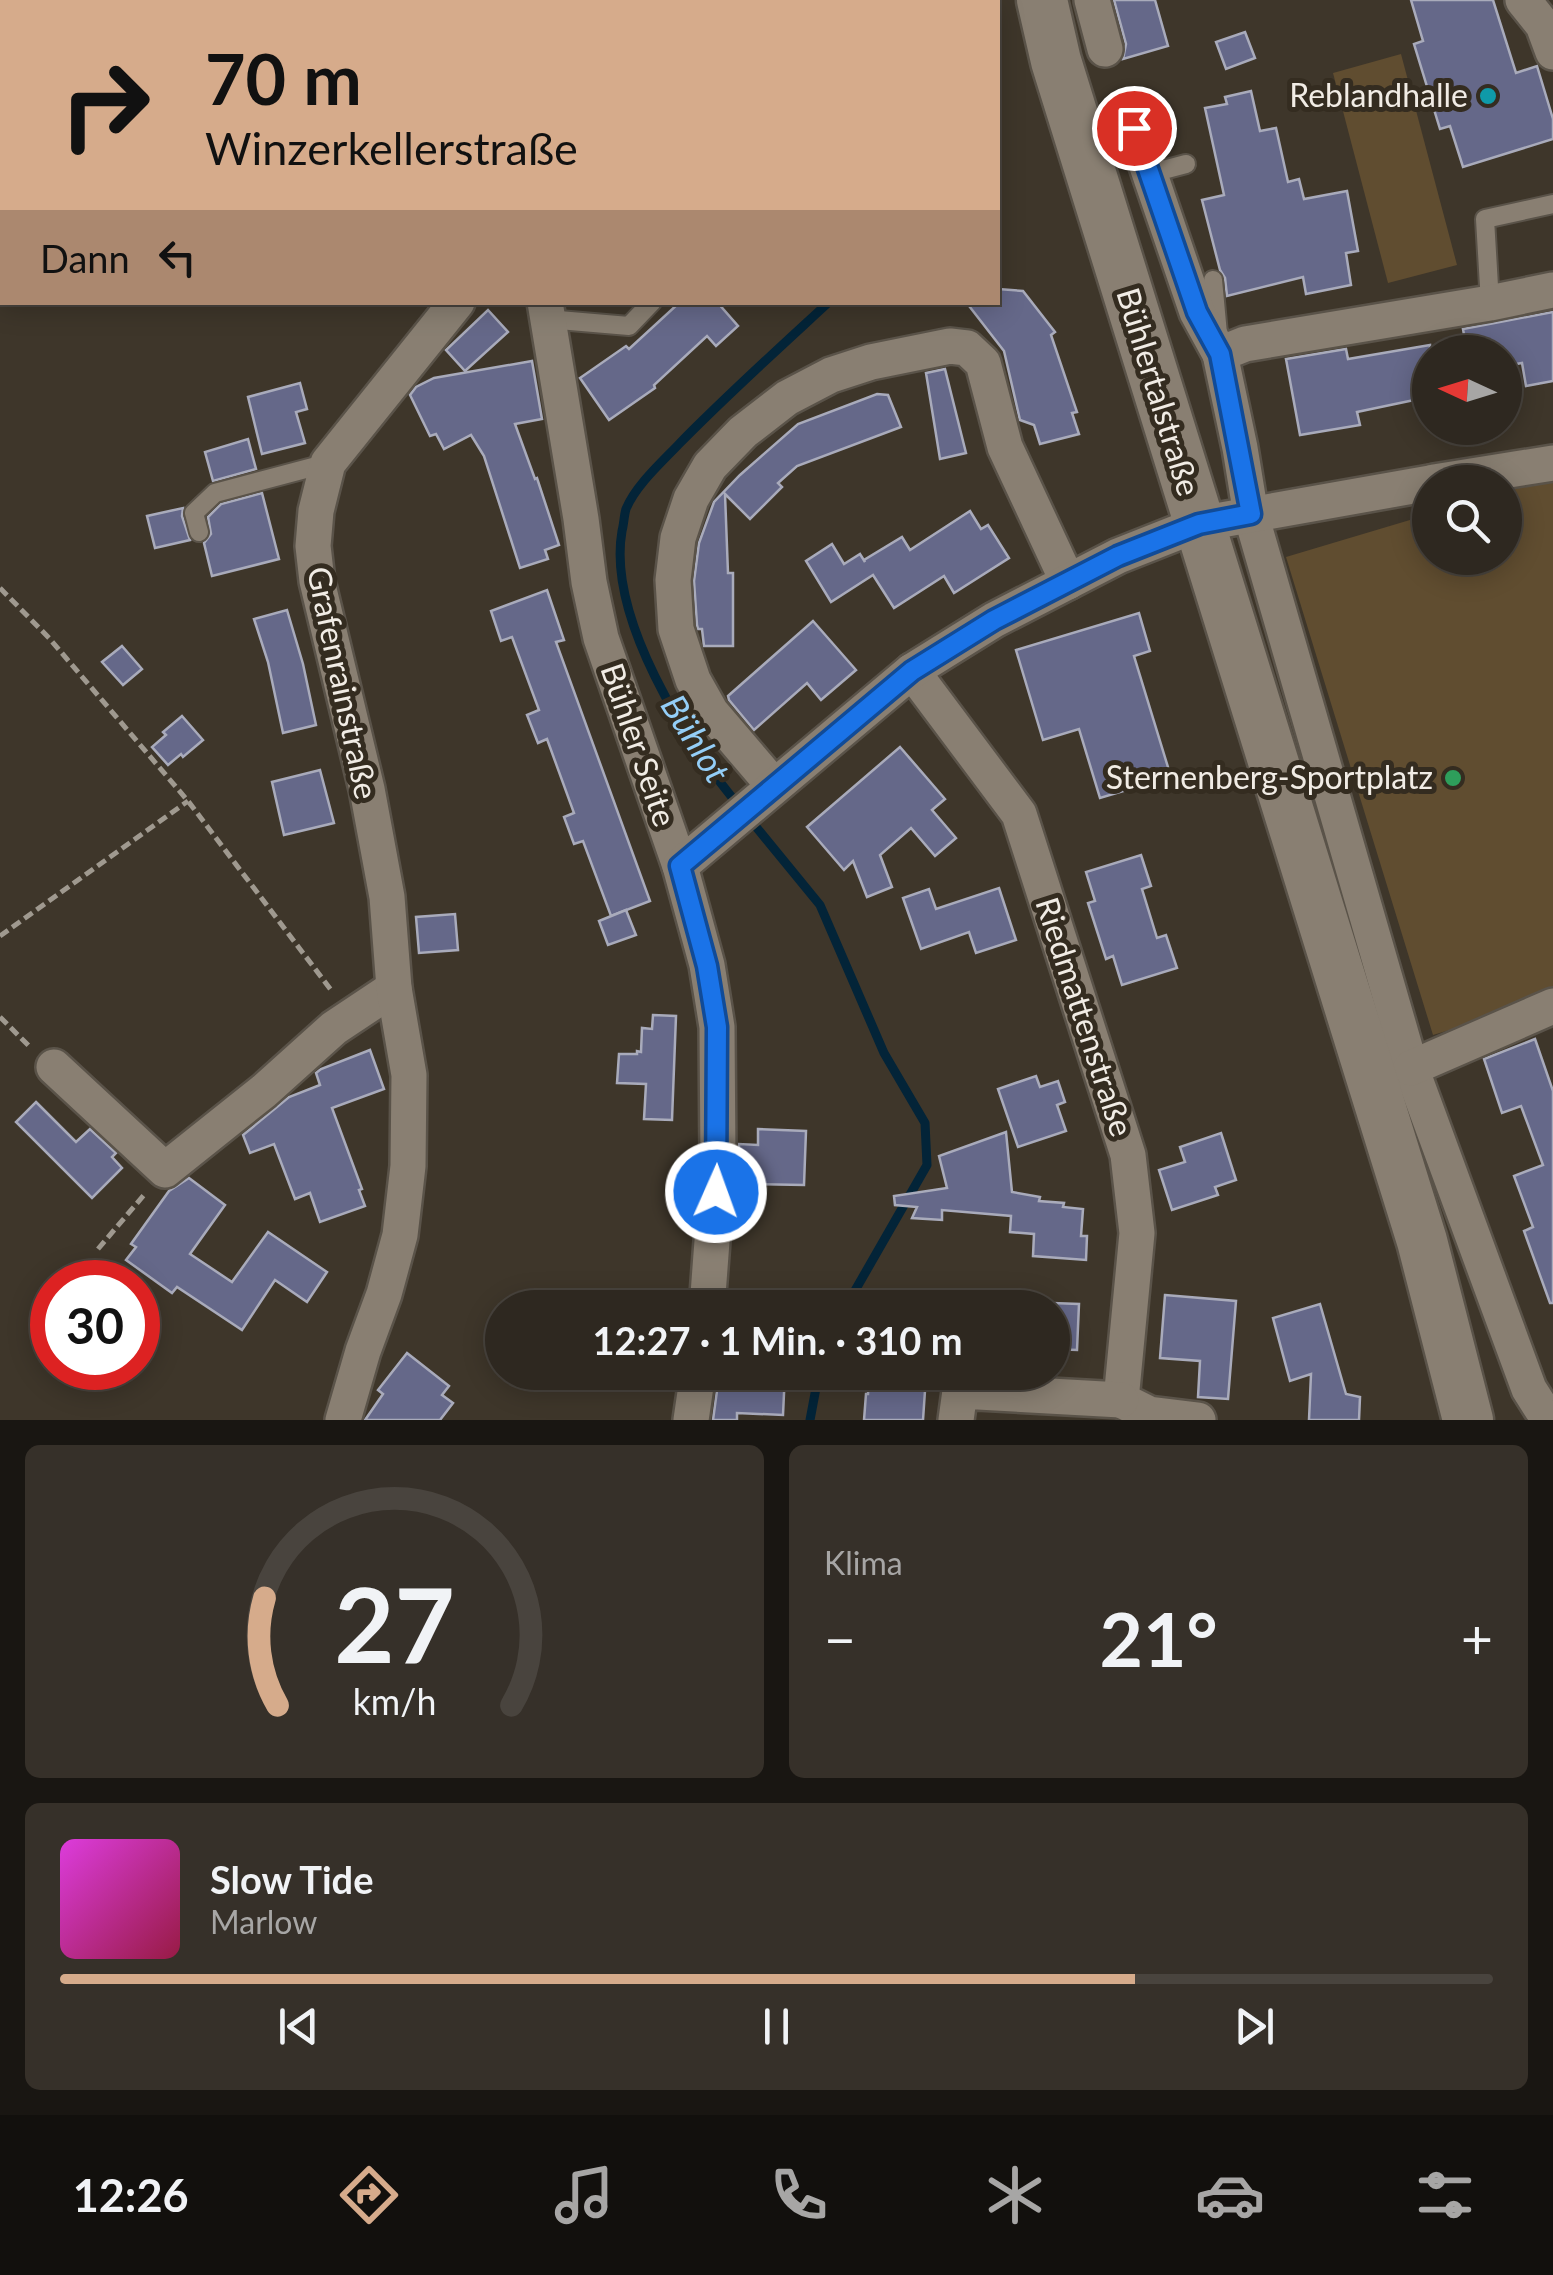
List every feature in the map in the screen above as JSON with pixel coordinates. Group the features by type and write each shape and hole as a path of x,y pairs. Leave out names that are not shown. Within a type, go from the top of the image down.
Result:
{"main road":[{"name":"Bühlertalstraße","path":"1042,0 1056,61 1422,1241 1468,1420"},
{"name":"Bühlertalstraße","path":"1422,1241 1462,1321 1502,1420"}],"street":[{"path":"1092,0 1105,49"},
{"path":"1523,0 1543,25 1553,52"},
{"path":"1134,128 1197,312 1220,354 1251,514 1411,1068 1529,1389 1541,1408 1553,1416"},
{"path":"1220,354 1246,344 1553,290"},
{"name":"Grafenrainstraße","path":"344,1420 400,1235 408,1166 409,1075 394,988 387,897 367,790 318,581 313,546 316,511 328,463 455,305"},
{"name":"Bühler Seite","path":"546,311 602,638 680,866 707,966 717,1027 718,1161 708,1290"},
{"path":"766,793 693,680 676,629 673,580 678,538 690,499 710,466 743,432 788,398 831,374 871,362 950,346 966,348 983,363 1004,447 1068,582"},
{"path":"1522,468 1553,463"},
{"path":"680,866 912,671 994,620 1118,556 1199,524 1412,486"},
{"name":"Riedmattenstraße","path":"912,671 1019,814 1128,1156 1137,1233 1132,1410"},
{"path":"54,1067 166,1170 334,1028 394,988"},
{"path":"1411,1068 1553,1006"},
{"path":"691,1420 695,1390"},
{"path":"956,1420 960,1390 1198,1420"}],"lane":[{"path":"1148,174 1186,164"},
{"path":"1490,304 1485,219 1553,204"},
{"path":"1213,280 1220,354"},
{"path":"546,311 629,326 649,305"},
{"path":"199,532 194,513 215,494 328,463"}],"path":[{"path":"0,588 50,638 188,801 351,1017"},
{"path":"0,936 188,801"},
{"path":"0,1017 54,1067"},
{"path":"98,1249 166,1170"}],"shaded area":[{"path":"1401,54 1457,265 1388,283 1333,73"},
{"name":"Sternenberg-Sportplatz","path":"1553,481 1553,999 1433,1035 1286,557 1412,519 1412,575 1522,575 1522,487"}],"building":[{"path":"1114,0 1155,0 1168,46 1123,59 1126,44"},
{"name":"Reblandhalle","path":"1411,0 1493,0 1516,73 1537,66 1553,119 1553,139 1463,167 1450,126 1440,129 1414,44 1423,41"},
{"path":"1245,32 1255,58 1226,69 1216,42"},
{"path":"1251,91 1260,131 1276,128 1288,182 1299,179 1304,199 1347,191 1358,251 1346,253 1351,285 1306,294 1303,277 1227,296 1202,200 1224,195 1205,108 1227,104 1225,97"},
{"path":"1000,289 1023,291 1055,332 1051,335 1077,412 1072,413 1079,434 1040,444 1034,425 1020,420 1004,351 968,305 1000,305"},
{"path":"677,305 720,305 738,326 716,346 707,336 655,388 609,420 580,378 626,346 629,349"},
{"path":"488,310 508,332 465,371 446,350"},
{"path":"1553,312 1553,381 1526,386 1522,335 1464,335 1463,329"},
{"path":"1412,348 1412,400 1357,412 1360,425 1300,435 1286,359 1346,349 1348,359"},
{"path":"532,361 542,419 515,424 559,545 545,550 548,559 520,568 484,456 471,435 444,449 436,434 430,436 410,395 416,387 434,378"},
{"path":"945,369 966,453 940,459 926,373"},
{"path":"300,383 307,409 296,412 305,443 262,454 248,397"},
{"path":"877,394 888,395 901,427 797,466 750,519 725,494 728,573 733,573 733,646 704,646 702,629 697,625 694,581 699,543 714,502 798,424"},
{"path":"248,439 256,469 213,481 205,452"},
{"path":"262,493 279,559 212,576 204,543 211,534 208,517 221,504"},
{"path":"183,508 190,540 155,548 147,516"},
{"path":"970,511 981,529 988,525 1009,558 954,593 944,576 894,608 873,575 831,602 806,561 832,544 844,564 860,554 865,562 902,537 910,550"},
{"path":"547,590 564,640 556,642 650,901 611,916 583,841 574,844 564,817 574,813 547,739 538,743 527,715 539,710 512,637 501,641 491,611"},
{"path":"287,610 316,725 283,733 254,619"},
{"path":"1139,613 1150,651 1134,656 1171,777 1100,798 1079,729 1043,740 1016,650"},
{"path":"813,621 856,670 821,700 807,683 754,730 728,696"},
{"path":"122,646 142,669 123,685 102,662"},
{"path":"182,716 203,740 168,765 152,747"},
{"path":"900,747 945,799 932,810 956,838 935,856 911,828 880,855 892,887 867,897 853,861 844,870 807,827"},
{"path":"320,770 334,823 284,835 272,782"},
{"path":"1141,855 1151,886 1142,889 1157,938 1166,935 1177,968 1122,985 1113,956 1106,959 1088,903 1095,901 1086,872"},
{"path":"999,888 1016,940 976,953 969,932 921,949 903,898 929,889 936,909"},
{"path":"626,910 636,935 608,945 599,921"},
{"path":"455,914 458,950 419,953 416,917"},
{"path":"653,1015 676,1016 672,1120 644,1119 646,1084 617,1083 619,1054 641,1052 642,1028 652,1029"},
{"path":"1535,1039 1553,1091 1553,1303 1524,1231 1533,1227 1514,1176 1543,1165 1521,1106 1502,1113 1484,1059"},
{"path":"370,1050 384,1089 332,1108 365,1206 320,1222 310,1193 295,1199 274,1144 250,1153 243,1135 289,1097 320,1085 316,1073 321,1069"},
{"path":"1036,1076 1040,1087 1058,1081 1065,1102 1057,1105 1066,1131 1018,1147 998,1089"},
{"path":"36,1102 76,1142 90,1129 116,1153 112,1157 122,1168 92,1198 16,1122"},
{"path":"758,1129 806,1131 804,1185 738,1184 739,1144 758,1145"},
{"path":"1006,1132 1012,1192 1083,1209 1081,1236 1087,1236 1086,1260 1033,1256 1034,1234 1010,1232 1011,1216 942,1210 942,1220 912,1218 917,1207 895,1205 894,1196 947,1188 939,1156"},
{"path":"1221,1133 1236,1180 1215,1187 1218,1195 1172,1210 1159,1170 1185,1162 1180,1147"},
{"path":"189,1178 225,1205 190,1254 232,1282 268,1232 327,1272 307,1302 275,1280 242,1330 177,1287 172,1293 160,1284 160,1260 126,1260 136,1247 131,1244 169,1191"},
{"path":"1165,1295 1236,1301 1228,1399 1198,1397 1200,1361 1160,1358"},
{"path":"1070,1304 1079,1304 1077,1350 1070,1350"},
{"path":"1320,1304 1346,1394 1360,1397 1359,1420 1309,1420 1311,1374 1290,1381 1273,1318"},
{"path":"407,1353 449,1386 442,1395 453,1403 440,1420 365,1420 383,1394 378,1390"},
{"path":"717,1390 784,1390 783,1415 737,1413 737,1420 713,1420"},
{"path":"868,1390 925,1390 923,1420 864,1420"}],"waterway":[{"name":"Bühlot","path":"738,805 674,713 638,639 626,601 622,531 626,509 657,466 826,305"},
{"name":"Bühlot","path":"748,817 820,905 884,1053 925,1123 927,1165 855,1290"},
{"name":"Bühlot","path":"810,1420 816,1390"}],"place":[{"name":"Reblandhalle","path":"1488,96"},
{"name":"Sternenberg-Sportplatz","path":"1453,778"}],"route":[{"path":"716,1192 717,1027 707,966 680,866 912,671 994,620 1118,556 1199,524 1251,514 1220,354 1197,312 1134,128"}]}
